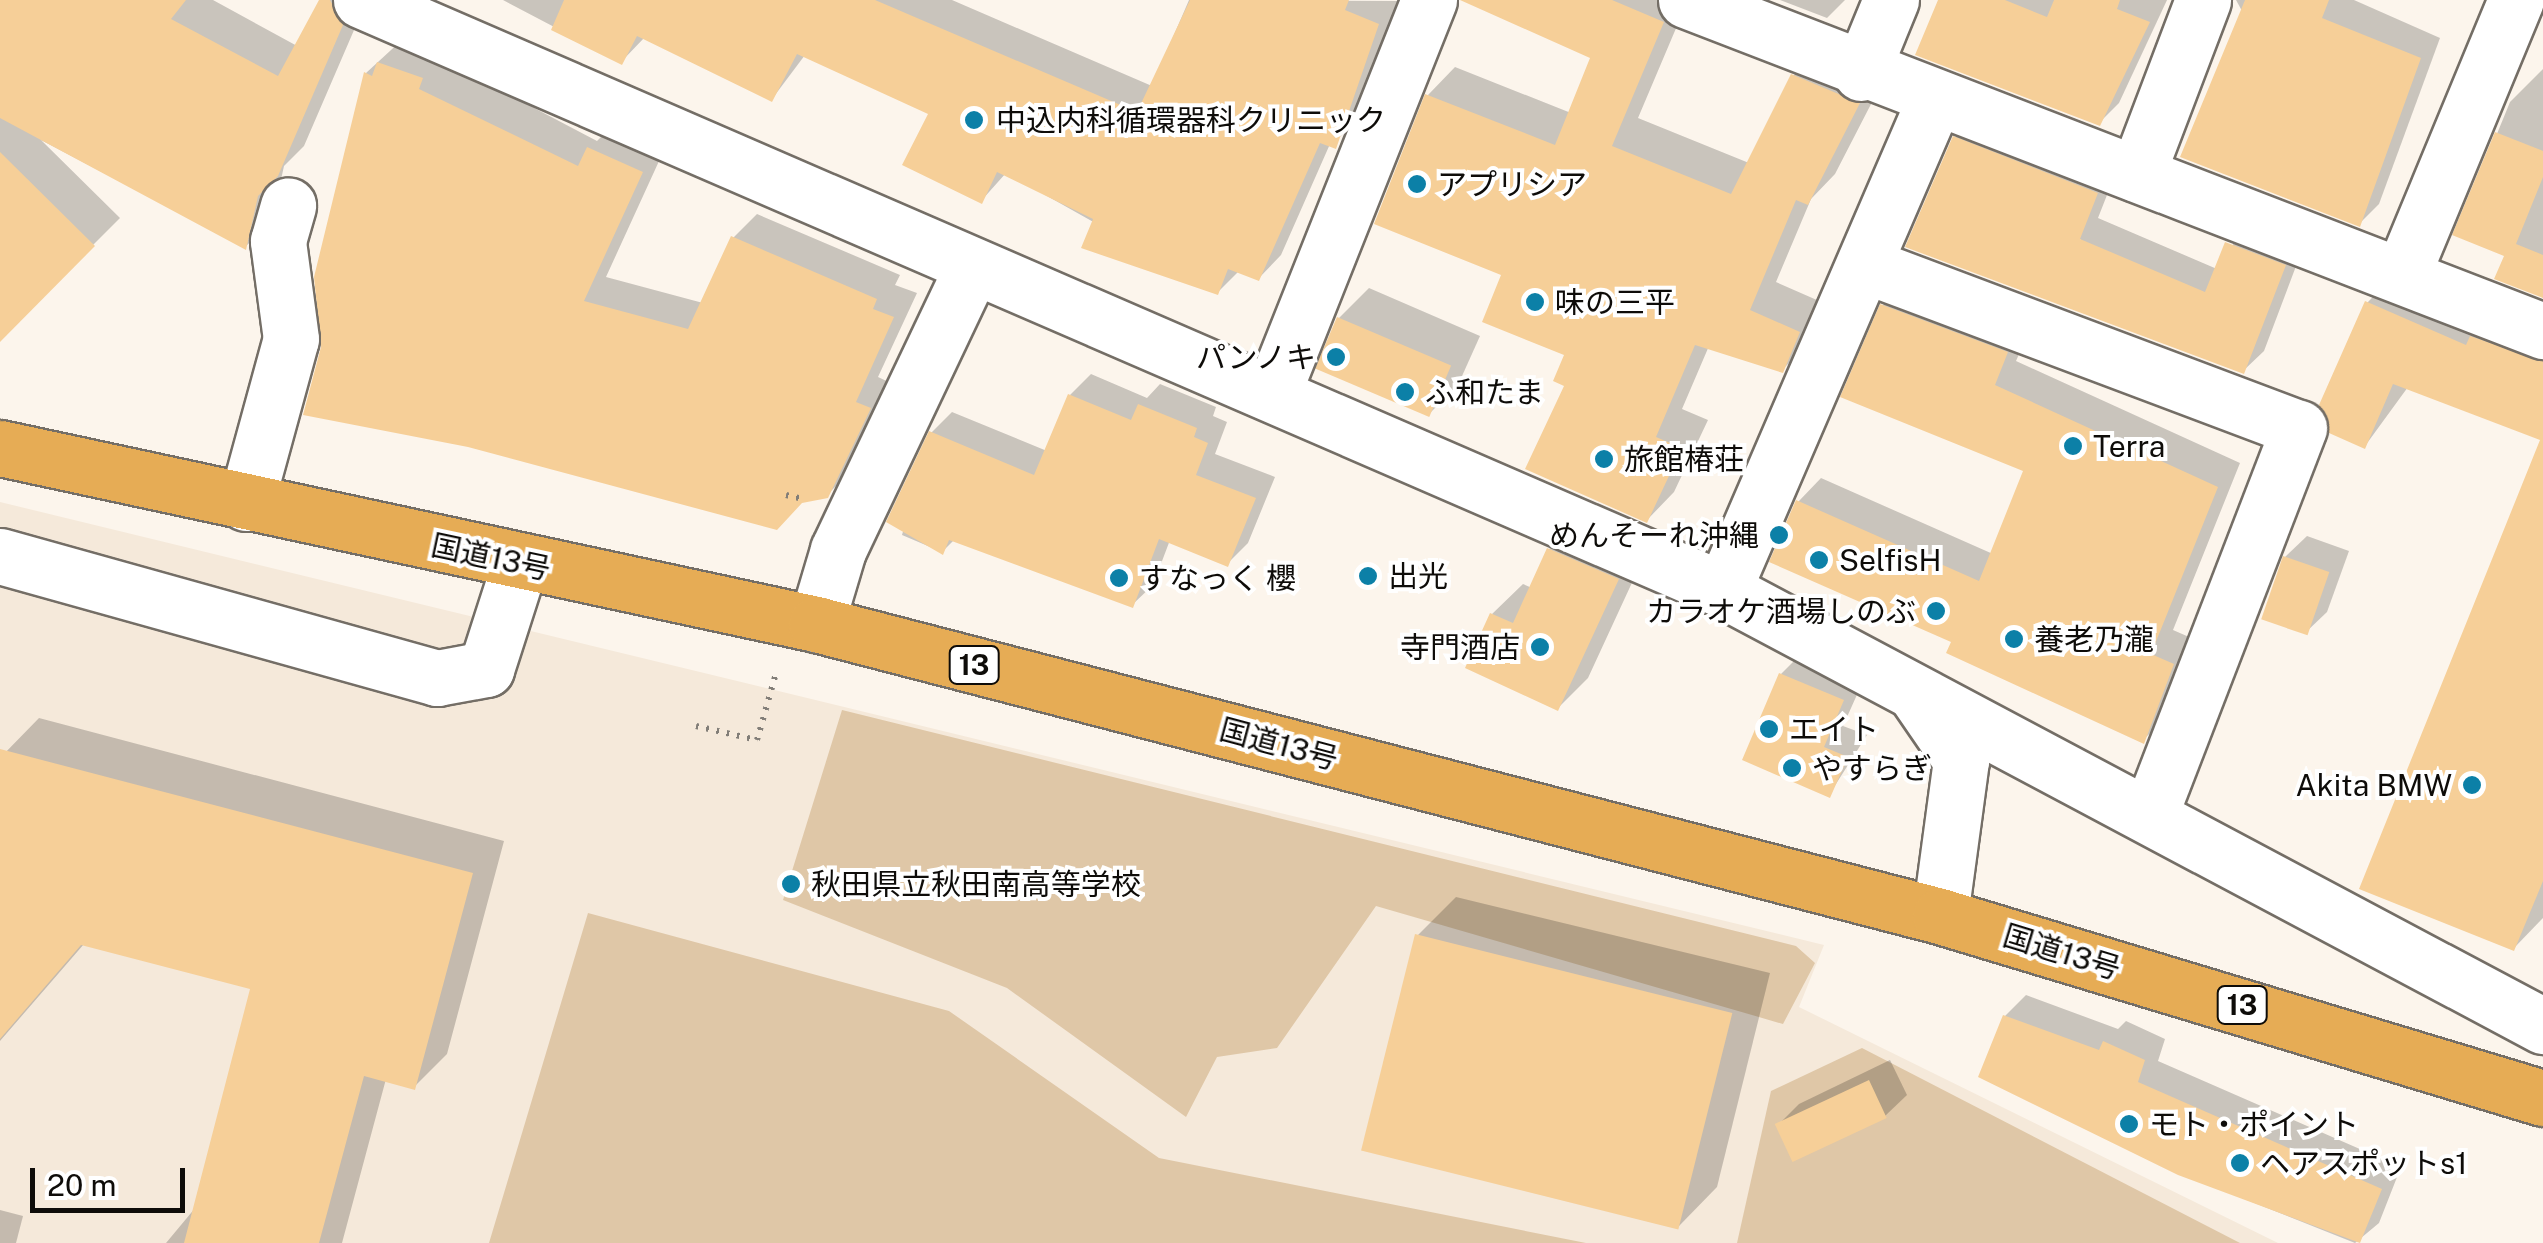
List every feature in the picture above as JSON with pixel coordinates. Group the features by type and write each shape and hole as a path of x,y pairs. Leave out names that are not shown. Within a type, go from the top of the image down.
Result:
{"highway":[{"name":"国道13号","path":"0,448 816,624 1940,916 2543,1098"}],"street":[{"path":"361,0 972,268 1273,392 1722,590 2152,812 2543,1026"},
{"path":"1273,392 1430,0"},
{"path":"1686,0 1933,103 2137,174 2543,331"},
{"path":"1861,73 1890,0"},
{"path":"2137,174 2203,0"},
{"path":"2402,274 2516,0"},
{"path":"1722,590 1867,266 1933,103"},
{"path":"246,503 291,339 278,241 288,205"},
{"path":"1867,266 2298,428 2152,812"},
{"path":"816,624 838,550 972,268"},
{"path":"0,556 438,678 486,669 520,563"},
{"path":"1908,687 1946,726 1962,760 1940,916"}],"path":[{"path":"696,726 757,740 776,677"}],"shaded area":[{"name":"秋田県立秋田南高等学校","path":"0,502 1824,945 1799,1007 2278,1243 0,1243"},
{"path":"842,710 1796,946 1815,963 1783,1024 1376,906 1277,1048 1217,1057 1186,1117 1007,988 783,900"},
{"path":"588,913 949,1011 1159,1158 1586,1243 489,1243"},
{"path":"1862,1048 2240,1243 1737,1243 1771,1091"}],"building":[{"path":"0,0 186,0 171,19 278,76 319,0 330,0 343,25 278,176 258,196 246,250 0,118"},
{"path":"564,0 875,0 1137,112 1190,0 1349,0 1345,10 1379,24 1336,149 1320,143 1259,281 1228,269 1218,295 1081,248 1093,219 997,172 982,204 902,165 928,114 797,54 772,102 637,36 622,65 551,30"},
{"path":"1460,0 1612,0 1664,22 1612,146 1731,194 1791,74 1860,103 1808,205 1796,200 1750,310 1800,332 1783,373 1695,345 1656,437 1682,448 1647,523 1525,469 1564,386 1553,381 1564,355 1482,322 1501,275 1374,224 1425,94 1555,145 1590,58"},
{"path":"1938,0 2005,0 2047,17 2054,0 2120,0 2117,9 2150,22 2100,126 1915,55"},
{"path":"2245,0 2329,0 2322,18 2421,58 2360,227 2180,157"},
{"path":"377,62 423,78 419,89 578,166 587,147 643,172 584,301 688,329 731,236 877,299 873,309 894,317 856,402 871,408 828,498 802,503 777,530 468,447 303,415 321,347 314,277 364,72 372,76"},
{"path":"2495,132 2543,151 2543,177 2516,244 2543,255 2543,298 2494,279 2504,256 2452,235"},
{"path":"1953,136 2098,193 2080,239 2205,292 2225,242 2286,265 2244,374 1905,247"},
{"path":"0,152 95,246 0,342"},
{"name":"Akita BMW","path":"2365,301 2466,345 2470,336 2543,361 2543,881 2514,951 2359,889 2540,440 2393,384 2365,449 2329,433 2319,405"},
{"path":"1880,304 2008,352 1995,385 2218,487 2151,654 2174,664 2144,744 1946,653 1951,642 1769,562 1796,500 1979,581 2023,471 1840,397"},
{"path":"1337,317 1451,365 1429,417 1315,369"},
{"path":"1068,394 1131,420 1138,404 1197,428 1194,437 1208,443 1196,475 1256,498 1228,567 1159,539 1133,608 949,540 943,555 886,522 929,431 1034,475"},
{"path":"1547,548 1619,579 1558,711 1465,668 1490,613 1513,623"},
{"path":"2283,556 2329,572 2308,635 2261,619"},
{"path":"1779,673 1844,700 1824,747 1848,757 1830,798 1742,760"},
{"path":"0,749 473,873 415,1090 364,1076 319,1243 184,1243 250,989 81,945 0,1039"},
{"path":"1415,934 1732,1013 1678,1229 1361,1150"},
{"path":"2003,1015 2099,1050 2103,1041 2145,1060 2138,1082 2382,1189 2360,1243 2178,1175 1978,1077"},
{"path":"1869,1080 1887,1118 1792,1162 1775,1124"}],"place":[{"name":"中込内科循環器科クリニック","path":"974,120"},
{"name":"アプリシア","path":"1417,184"},
{"name":"味の三平","path":"1535,302"},
{"name":"パンノキ","path":"1336,357"},
{"name":"ふ和たま","path":"1405,392"},
{"name":"Terra","path":"2073,446"},
{"name":"旅館椿荘","path":"1604,459"},
{"name":"めんそーれ沖縄","path":"1779,535"},
{"name":"SelfisH","path":"1819,560"},
{"name":"出光","path":"1368,576"},
{"name":"すなっく 櫻","path":"1119,578"},
{"name":"カラオケ酒場しのぶ","path":"1936,611"},
{"name":"養老乃瀧","path":"2014,639"},
{"name":"寺門酒店","path":"1540,647"},
{"name":"エイト","path":"1769,729"},
{"name":"やすらぎ","path":"1792,768"},
{"name":"Akita BMW","path":"2472,785"},
{"name":"秋田県立秋田南高等学校","path":"791,884"},
{"name":"モト・ポイント","path":"2129,1124"},
{"name":"ヘアスポットs1","path":"2240,1163"}]}
